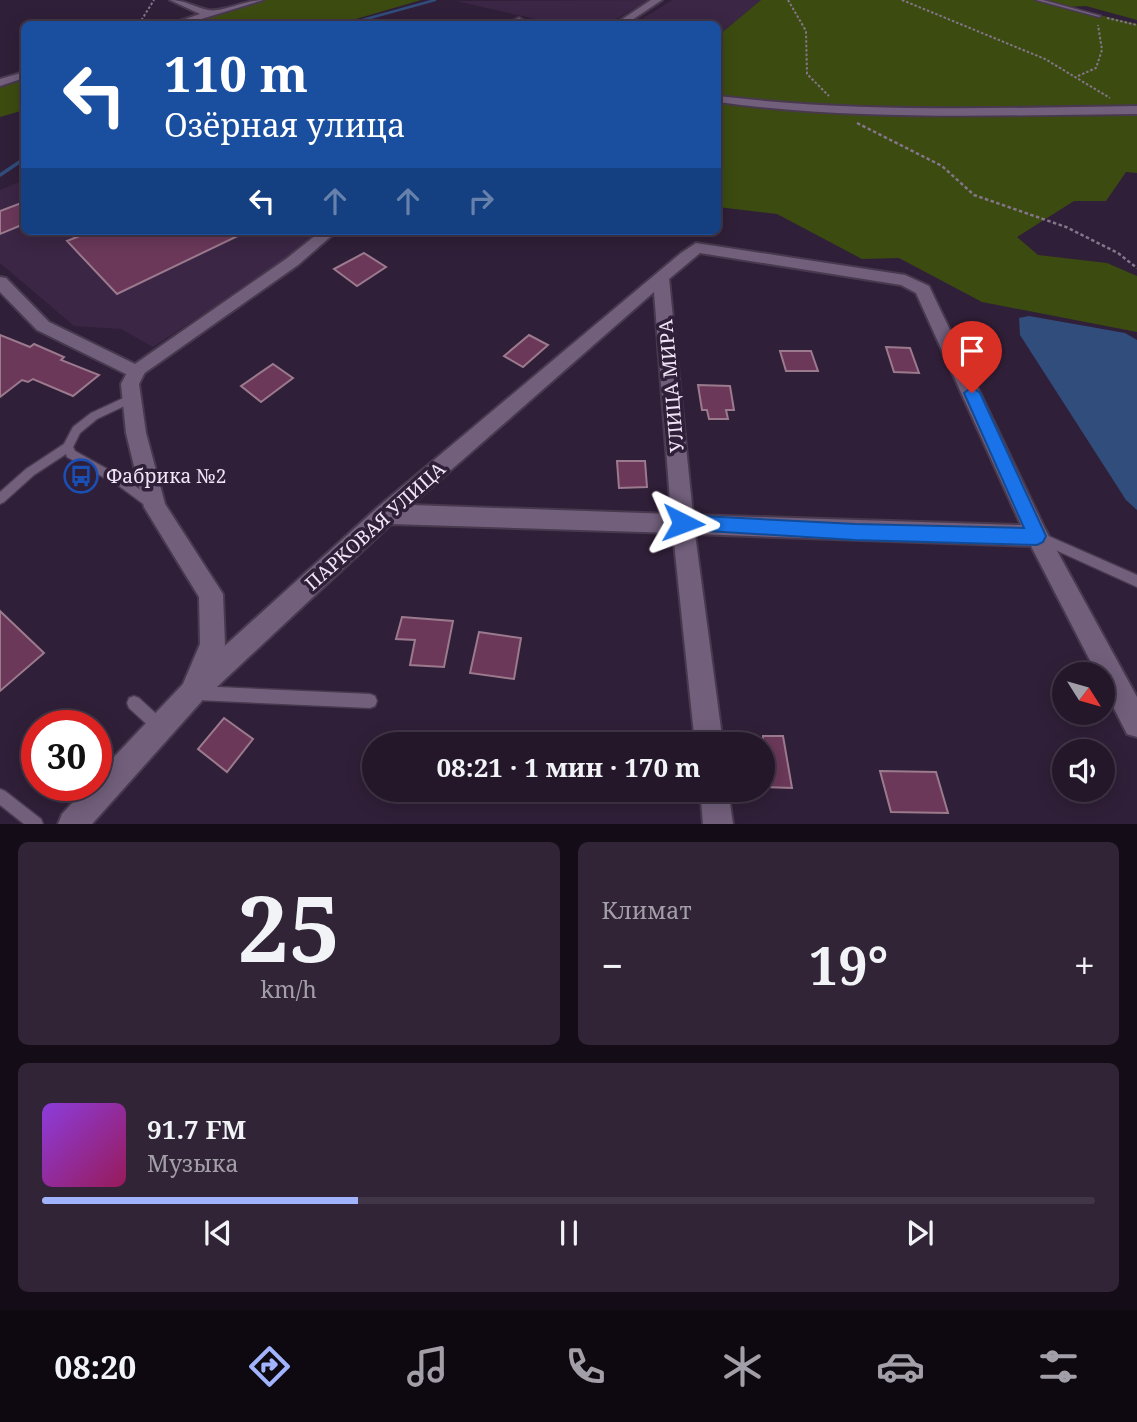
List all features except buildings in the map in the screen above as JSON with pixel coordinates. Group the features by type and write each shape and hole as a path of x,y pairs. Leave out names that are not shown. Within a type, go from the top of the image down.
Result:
{"street":[{"path":"175,0 209,14"},
{"path":"186,21 258,0"},
{"path":"625,21 657,0"},
{"path":"0,83 21,76"},
{"path":"721,99 788,108 842,110 1133,110"},
{"path":"192,693 213,645 211,594 156,507 136,433 130,384 136,372 292,262 325,235"},
{"name":"ПАРКОВАЯ УЛИЦА","path":"72,824 192,693 386,514 696,248 905,280 916,285 929,297 1037,536"},
{"name":"УЛИЦА МИРА","path":"661,279 683,523 708,732"},
{"path":"0,282 43,326 136,372"},
{"path":"386,514 683,523 855,532 1037,536 1137,724"},
{"path":"715,802 718,824"}],"lane":[{"path":"1038,0 1098,16"},
{"path":"0,499 30,472 68,446 76,430 94,416 132,398"},
{"path":"68,446 71,454 123,483 156,507"},
{"path":"1037,536 1137,582"},
{"path":"192,693 370,702"},
{"path":"134,704 161,727"},
{"path":"0,796 36,824"}],"path":[{"path":"141,21 153,0"},
{"path":"788,0 806,31 807,74 855,122 943,166 974,195 1066,227 1118,253 1137,268"},
{"path":"902,0 1045,59 1133,110"},
{"path":"1077,76 1096,68 1102,50 1097,34 1098,16 1137,25"}],"shaded area":[{"path":"648,0 613,21 544,21 456,1"},
{"path":"672,0 761,0 721,33 721,21 639,21"},
{"path":"21,181 21,235 313,235 281,263 153,347 121,329 74,326 0,263 0,190"}],"green space":[{"path":"266,0 421,0 349,21 195,21"},
{"path":"761,0 1137,0 1137,20 1086,6 1066,7 1137,24 1137,173 1126,172 1106,201 1074,201 1017,237 1038,255 1107,263 1137,276 1137,332 982,302 899,258 862,259 777,214 721,207 721,33"},
{"path":"21,79 21,111 0,117 0,86"}],"water":[{"path":"1029,316 1125,333 1137,340 1137,510 1126,500 1020,335 1019,318"}],"waterway":[{"path":"359,21 435,0"},
{"path":"0,175 21,161"}],"place":[{"name":"Фабрика №2","path":"81,476"}],"route":[{"path":"683,523 855,532 1037,536 972,393"}]}
